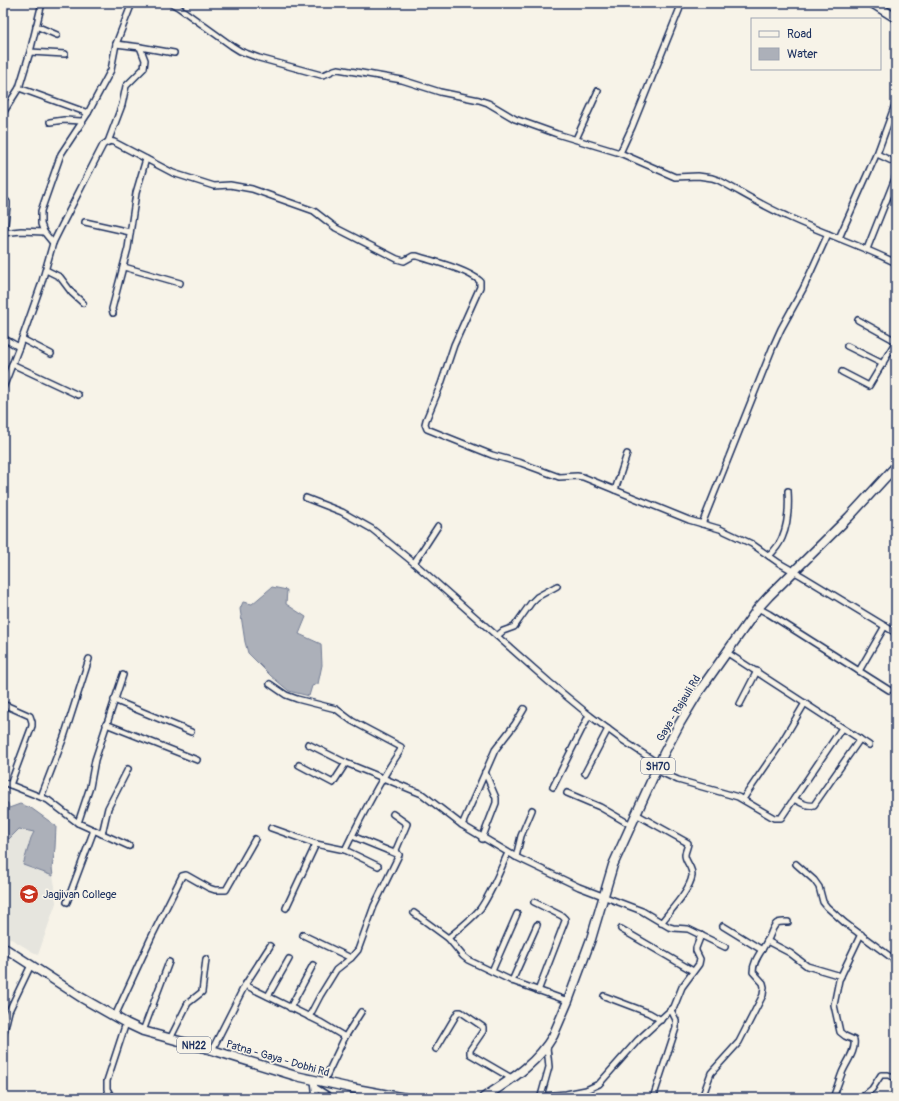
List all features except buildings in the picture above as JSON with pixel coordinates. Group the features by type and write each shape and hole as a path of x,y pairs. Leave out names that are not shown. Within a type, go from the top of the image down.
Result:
{"main road":[{"path":"872,3 896,18"},
{"path":"890,3 896,7"},
{"name":"Gaya - Rajauli Rd","path":"483,1098 530,1066 547,1047 568,1001 591,939 613,865 658,767 687,710 758,608 849,517 896,466"},
{"name":"Patna - Gaya - Dobhi Rd","path":"3,947 32,964 82,998 143,1031 212,1050 318,1084 405,1098"}],"street":[{"path":"54,244 44,232 41,224 42,211 61,154 88,113 111,70 116,44 132,3"},
{"path":"171,3 232,46 259,58 321,75 326,75 338,69 402,80 440,92 479,100 488,103 515,119 620,153 675,177 698,176 712,178 744,193 769,208 828,234 867,249 896,263"},
{"path":"620,153 682,3"},
{"path":"3,113 19,88 41,7"},
{"path":"36,26 57,34"},
{"path":"116,44 174,53"},
{"path":"108,142 122,105 126,86 144,68 145,60 140,47"},
{"path":"30,52 65,54"},
{"path":"19,88 88,113"},
{"path":"576,139 598,91"},
{"path":"839,238 877,154 896,102"},
{"path":"50,122 64,120 82,122"},
{"path":"3,388 22,339 54,244 64,221 103,145 108,142 114,142 168,171 214,186 230,185 252,189 302,206 314,211 336,228 397,259 404,261 416,256 464,272 477,278 480,281 480,287 454,345 441,384 426,420 426,427 429,430 492,455 521,463 559,477 580,477 741,538 794,572 896,633"},
{"path":"877,154 896,163"},
{"path":"113,312 112,309 128,248 136,194 146,159"},
{"path":"867,249 896,176"},
{"path":"3,199 7,202 4,233 21,231 44,232"},
{"path":"85,222 130,232"},
{"path":"702,524 772,349 803,289 828,234"},
{"path":"124,267 180,283"},
{"path":"46,270 60,277 72,293 83,302"},
{"path":"842,372 869,386 896,341 858,320"},
{"path":"3,338 19,347"},
{"path":"22,339 51,354"},
{"path":"847,346 883,364"},
{"path":"12,364 78,395"},
{"path":"615,490 628,454"},
{"path":"769,556 785,531 788,491"},
{"path":"306,498 342,512 372,530 414,563 590,715 658,767 678,780 743,799 778,819 781,818 842,728"},
{"path":"414,563 438,526"},
{"path":"497,636 514,627 537,597 557,586"},
{"path":"758,608 889,690"},
{"path":"859,671 884,626"},
{"path":"726,652 869,745"},
{"path":"41,797 64,737 89,659"},
{"path":"740,704 757,671"},
{"path":"78,823 90,788 95,760 122,675"},
{"path":"270,684 286,695 297,700 336,709 352,721 401,747 400,751 382,777 346,850"},
{"path":"114,700 191,732"},
{"path":"743,799 780,745 805,703"},
{"path":"3,704 30,716 32,722 32,726 10,785"},
{"path":"462,826 498,745 524,709"},
{"path":"553,787 590,715"},
{"path":"106,724 197,760"},
{"path":"585,773 608,729"},
{"path":"794,799 808,805 814,805 860,739"},
{"path":"308,744 346,763 422,794 462,826 516,857 579,887 642,911 661,923 673,928 688,928 725,947"},
{"path":"299,765 332,783 346,763"},
{"path":"102,834 108,808 128,769"},
{"path":"482,838 496,804 496,798 485,772"},
{"path":"3,782 41,797 78,823 129,846"},
{"path":"567,793 600,807 631,825"},
{"path":"516,857 532,810"},
{"path":"309,1017 336,970 351,958 358,950 374,906 398,856 396,850 407,824 393,814"},
{"path":"636,814 688,843 685,857 691,867 692,878 686,890 661,923"},
{"path":"271,828 316,844 346,850 378,866"},
{"path":"67,902 94,830"},
{"path":"352,836 398,854"},
{"path":"114,1016 182,876 186,875 212,889 226,890 255,839"},
{"path":"286,908 316,844"},
{"path":"448,938 480,909 490,892 508,853"},
{"path":"796,864 814,880 819,887 823,902 827,907 845,923 896,960"},
{"path":"534,902 565,919 538,991"},
{"path":"414,913 448,938 463,956 512,981 568,1001"},
{"path":"492,972 517,914"},
{"path":"702,1098 711,1073 739,1042 763,995 763,983 753,972 753,968 776,924 779,922 788,922"},
{"path":"512,981 537,925"},
{"path":"723,926 762,950"},
{"path":"621,929 693,971"},
{"path":"303,934 351,958"},
{"path":"833,1098 842,1073 854,1048 855,1041 841,1034 838,1028 834,1005 841,976 860,934"},
{"path":"547,1047 549,1066 541,1097 586,1090 599,1084 638,1040 661,1020 676,1003 682,986 700,961 696,948 701,935"},
{"path":"767,941 790,953 807,966 841,976"},
{"path":"212,1050 245,985 270,946"},
{"path":"268,996 290,959"},
{"path":"170,1039 188,1003 202,992 206,960"},
{"path":"143,1031 169,962"},
{"path":"3,1036 9,1011 32,964"},
{"path":"290,1008 313,965"},
{"path":"245,985 345,1037"},
{"path":"604,996 649,1013 661,1020"},
{"path":"3,1008 9,1011"},
{"path":"653,1098 676,1028 676,1020 671,1010"},
{"path":"316,1098 318,1084 361,1012"},
{"path":"436,1049 458,1012 461,1012 483,1027 483,1031 470,1050 470,1054 513,1079"},
{"path":"112,1098 106,1086 126,1023"},
{"path":"3,1062 3,1083"},
{"path":"861,1098 872,1089 881,1076 888,1075 896,1078"},
{"path":"318,1084 332,1098"}],"shaded area":[{"name":"Jagjivan College","path":"19,828 34,832 23,865 53,876 55,886 56,903 38,955 3,934 3,836 9,839"}],"water":[{"path":"272,587 287,590 286,604 306,617 299,634 321,644 322,665 318,684 312,686 309,696 289,691 271,676 248,653 240,609 243,602 252,604"},
{"path":"3,802 8,803 9,808 20,804 31,808 56,826 52,868 53,876 23,865 34,832 19,829 9,839 3,836"}],"place":[{"name":"Jagjivan College","path":"29,894"}]}
